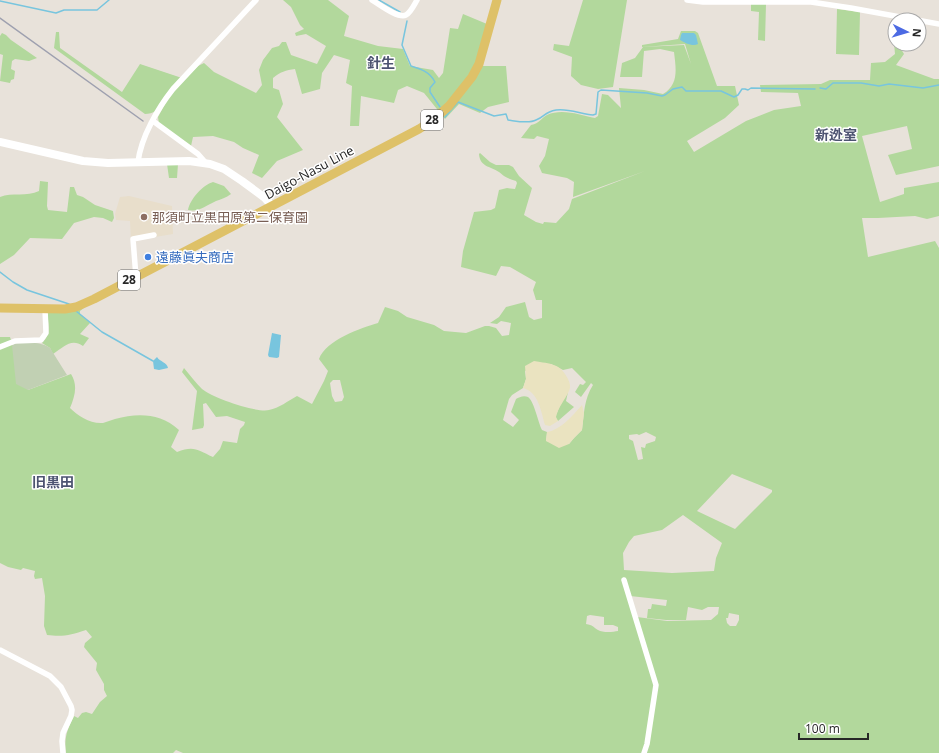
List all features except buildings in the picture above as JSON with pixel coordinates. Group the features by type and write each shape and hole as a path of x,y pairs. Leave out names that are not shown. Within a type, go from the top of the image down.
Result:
{"main road":[{"name":"Daigo-Nasu Line","path":"0,308 65,309 76,307 419,129 433,120 449,106 472,77 479,64 497,0"}],"street":[{"path":"138,162 142,143 167,97 256,0"},
{"path":"372,0 401,16 406,15 410,11 417,0"},
{"path":"687,0 703,2 811,2 939,24"},
{"path":"153,121 198,154 205,162"},
{"path":"0,142 83,161 108,163 205,162 224,169 265,198 272,206"},
{"path":"136,277 133,239 154,235"},
{"path":"0,346 15,341 41,340 46,333 45,309"},
{"path":"624,580 656,684 647,744 644,753"},
{"path":"0,650 50,676 61,686 72,706 71,716 63,733 63,753"}],"shaded area":[{"name":"那須町立黒田原第二保育園","path":"129,196 172,206 173,234 131,241 130,221 116,220 115,214 120,197"}],"green space":[{"path":"283,0 328,0 349,16 344,36 378,46 403,49 410,66 433,70 439,78 443,73 450,28 458,29 463,14 487,24 481,66 506,66 509,102 488,107 480,113 459,104 445,119 424,93 407,86 398,90 394,103 361,96 359,126 350,126 352,86 346,83 350,60 334,55 322,73 320,89 302,94 295,69 278,74 273,78 273,88 279,90 283,104 277,117 303,150 277,161 262,178 252,173 259,155 234,142 213,136 193,137 191,146 159,124 158,117 165,104 153,112 145,114 54,48 56,32 59,32 60,48 122,92 140,64 185,79 198,66 204,63 214,72 256,93 262,85 259,70 263,60 272,48 279,46 282,42 286,42 291,55 317,64 326,46 306,34 296,36 295,33 304,29 300,25 291,7"},
{"path":"583,0 627,0 613,87 598,89 581,85 571,76 572,57 553,50 554,44 569,46"},
{"path":"751,3 766,4 765,41 758,40 759,12 751,11"},
{"path":"837,9 860,12 859,55 836,54"},
{"path":"681,31 695,31 698,33 717,86 735,86 739,105 725,118 687,141 694,152 746,121 774,110 801,106 798,93 761,92 760,85 821,84 830,80 870,80 871,63 885,62 895,54 895,52 903,52 904,54 896,65 934,79 939,79 939,166 896,175 888,155 912,149 907,126 862,136 880,202 904,194 904,188 939,182 939,216 927,219 915,216 862,218 868,257 935,241 939,248 939,753 183,753 176,750 173,753 66,753 65,743 74,716 78,718 82,713 86,712 92,714 100,702 107,696 104,690 104,684 96,670 97,663 84,647 85,643 92,637 86,630 67,635 47,635 44,626 45,596 42,578 35,579 35,571 23,568 21,570 8,567 0,563 0,337 10,337 28,390 71,374 75,391 70,408 81,417 89,421 103,423 124,417 140,415 156,417 172,424 179,430 171,447 177,452 188,449 196,449 213,457 220,449 223,441 237,443 240,429 245,422 227,416 216,417 206,403 203,404 203,428 192,430 197,391 182,372 184,368 202,389 208,393 245,407 269,410 280,406 297,396 312,404 328,371 319,359 323,352 329,346 345,336 378,323 385,307 398,311 407,317 434,325 444,331 466,333 489,326 496,328 502,336 509,335 511,323 501,321 497,324 490,323 499,317 506,307 525,302 529,317 534,320 542,318 542,300 536,300 533,290 536,282 510,267 501,266 496,276 461,267 463,251 474,212 491,210 495,208 499,190 507,188 515,189 517,183 516,181 503,176 499,172 483,164 479,154 480,153 496,165 509,165 513,167 519,176 532,188 524,215 543,224 544,222 556,223 569,209 572,199 645,171 573,197 574,182 567,178 542,173 539,166 545,156 549,139 537,136 534,139 521,138 531,125 553,113 565,112 595,118 598,116 602,94 608,95 621,108 619,88 644,90 663,94 672,86 674,81 676,70 674,52 660,49 644,51 642,77 620,77 622,63 635,58 643,47 684,45 691,64 685,44 642,47 642,45 678,39","holes":["551,364 563,370 572,368 586,382 583,385 580,384 575,392 581,397 591,383 593,385 586,401 582,430 569,444 546,441 547,432 542,430 532,403 526,396 516,399 511,412 519,420 513,427 503,420 509,399 512,395 523,388 526,379 525,371","333,380 340,380 344,397 342,401 335,402 332,396 330,383","646,432 656,437 655,441 646,444 645,448 641,447 643,459 638,460 633,441 629,439 629,435 639,435","732,474 772,490 772,492 735,529 697,511","683,515 722,543 716,558 714,571 672,573 624,570 623,553 634,536 662,530","630,596 667,600 666,606 652,604 651,609 648,609 647,618 686,620 688,607 702,610 708,607 719,607 718,614 711,620 667,621 637,617","729,613 739,615 739,620 736,626 730,626 727,623 726,618 728,618","587,616 604,617 604,625 613,625 618,627 618,631 603,632 598,630 586,624"]},
{"path":"2,33 37,58 29,61 15,59 12,61 11,69 15,71 14,79 11,80 10,83 0,81 3,55 0,54 0,36"},
{"path":"167,164 178,164 177,178 169,178"},
{"path":"40,181 48,182 48,210 67,212 70,187 74,187 77,195 95,205 113,211 114,218 112,222 103,218 94,217 74,223 62,239 30,238 14,255 0,264 0,197 30,194 39,191"},
{"path":"213,182 224,186 231,194 202,208 188,210 191,201 198,193 205,186"},
{"path":"85,307 80,311 80,314 90,323 80,334 89,338 83,346 71,343 53,354 50,348 42,343 48,333 49,325 47,313"},
{"path":"17,343 38,343 50,348 67,375 28,390 16,384 12,345"},
{"path":"568,392 566,401 574,407 558,421 555,417"}],"sand":[{"path":"534,361 558,367 565,374 570,384 569,391 557,413 556,417 558,421 550,426 545,425 536,398 528,390 523,388 526,379 525,366"},
{"path":"582,405 584,413 582,430 569,444 559,448 546,441 547,432 552,431 562,425"}],"water":[{"path":"682,33 694,33 698,44 691,45 680,40"},
{"path":"272,333 281,335 279,357 277,358 269,357 268,355"},
{"path":"157,357 166,364 168,368 159,370 154,369 153,361"}],"waterway":[{"path":"0,1 56,13 64,10 97,10 109,0"},
{"path":"379,0 400,12"},
{"path":"407,21 402,45 411,66 425,71 435,82 430,88 430,92 440,107"},
{"path":"820,88 826,89 833,83 861,83 879,86 889,84 923,88 939,85"},
{"path":"445,117 458,102 494,116 506,114 508,120 522,122 530,122 539,119 549,112 556,110 565,110 593,115 596,114 598,92 601,90 647,93 662,96 673,89 682,87 686,91 721,91 734,97 738,95 742,89 748,90 751,88 815,89"},
{"path":"0,272 27,290 69,304"},
{"path":"76,311 102,332 153,361"}],"railway":[{"path":"0,18 143,121"}],"place":[{"name":"那須町立黒田原第二保育園","path":"144,217"},
{"name":"遠藤眞夫商店","path":"148,257"}],"district":[{"name":"針生","path":"381,63"},
{"name":"新迯室","path":"836,135"},
{"name":"旧黒田","path":"53,482"}]}
